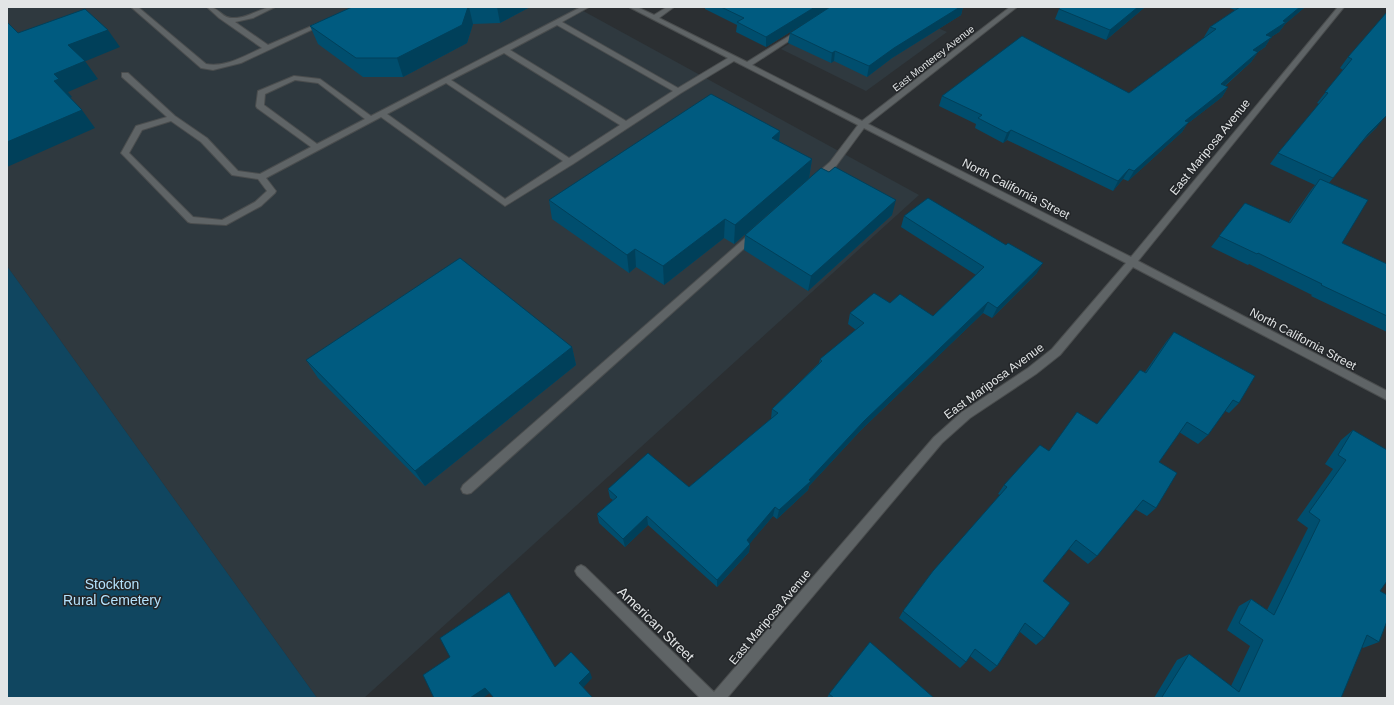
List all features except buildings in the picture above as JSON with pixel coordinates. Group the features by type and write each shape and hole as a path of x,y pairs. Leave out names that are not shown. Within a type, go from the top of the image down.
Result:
{"street":[{"path":"134,7 204,66 213,68 223,66 331,20"},
{"path":"210,7 267,48"},
{"path":"227,20 244,18 272,7"},
{"path":"125,75 172,118 204,140 235,173 261,177 586,7"},
{"name":"North California Street","path":"632,7 747,64 1132,262 1387,396"},
{"path":"654,18 671,7"},
{"name":"East Monterey Avenue","path":"810,185 833,164 864,124 1014,7"},
{"name":"East Mariposa Avenue","path":"718,698 938,440 966,415 1032,371 1056,352 1132,262 1341,7"},
{"path":"557,22 678,91"},
{"path":"747,64 806,28"},
{"path":"505,50 626,125"},
{"path":"381,114 505,203 678,91 734,58"},
{"path":"317,148 260,106 261,93 294,78 320,81 371,120"},
{"path":"446,80 570,162"},
{"path":"172,118 139,128 125,153 191,220 223,223 258,204 272,191 261,177"},
{"path":"467,489 762,227"},
{"name":"American Street","path":"581,571 710,698"}],"shaded area":[{"path":"7,7 576,7 919,195 364,698 317,698 7,266"},
{"path":"847,7 889,7 947,32 866,91 781,49"}],"green space":[{"name":"Stockton Rural Cemetery","path":"7,266 317,698 7,698"}]}
